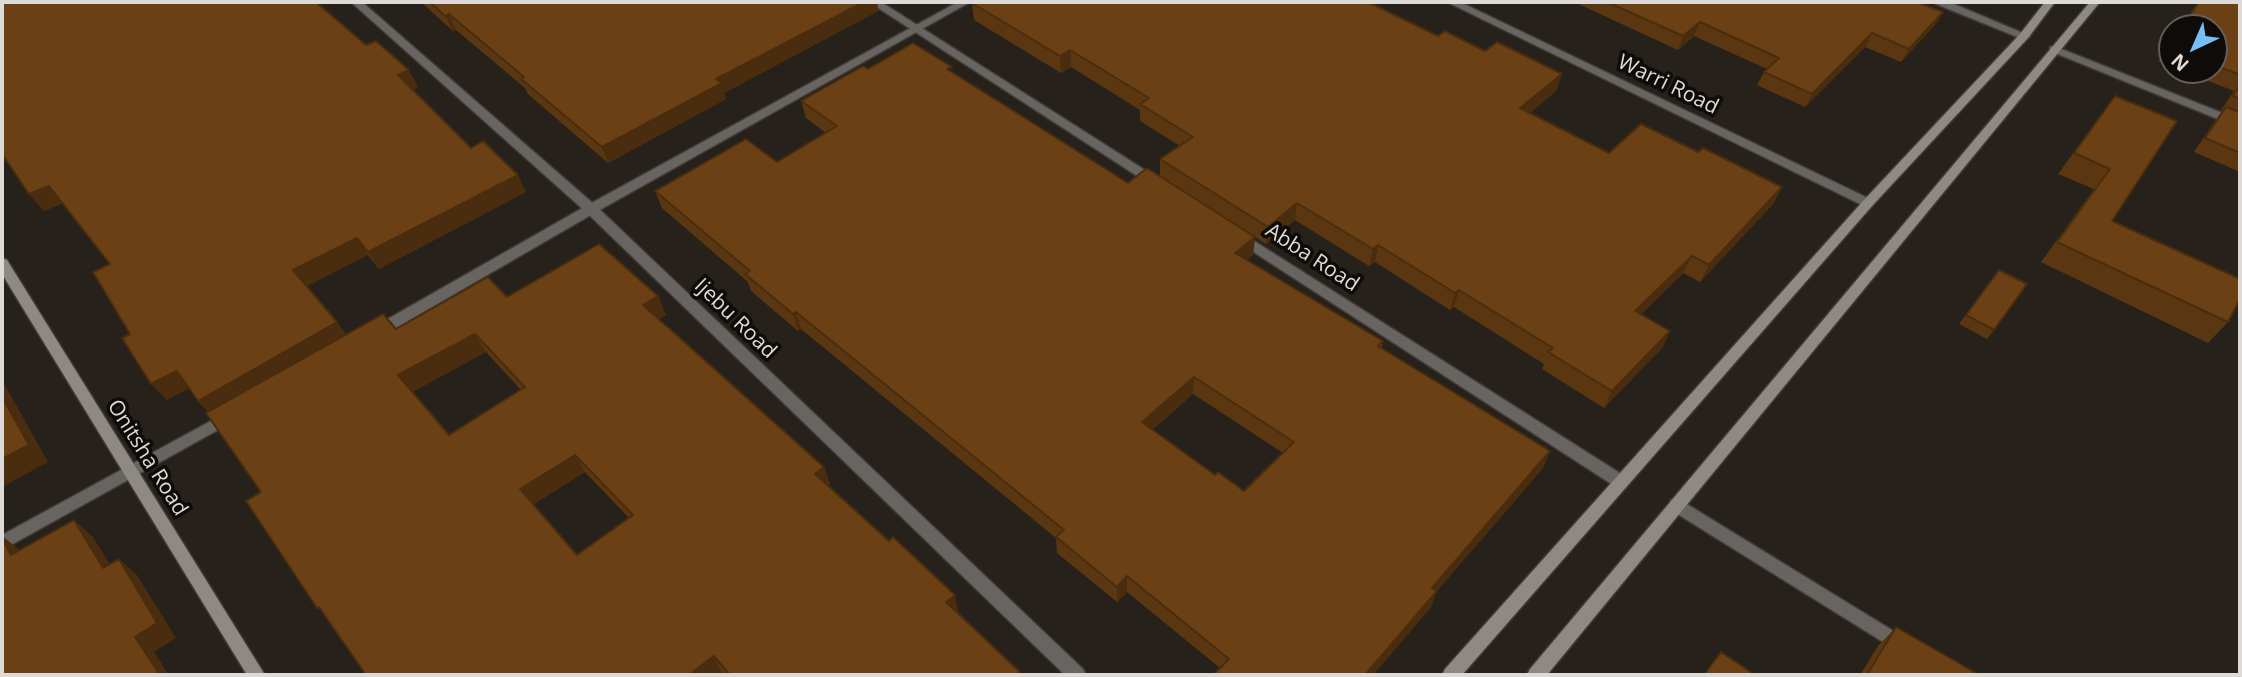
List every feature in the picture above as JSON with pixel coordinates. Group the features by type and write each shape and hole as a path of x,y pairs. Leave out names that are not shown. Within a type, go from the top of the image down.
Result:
{"main road":[{"path":"1451,675 1868,203 2024,36 2050,2"},
{"path":"1536,675 2095,2"},
{"name":"Onitsha Road","path":"2,263 256,675"}],"street":[{"name":"Ijebu Road","path":"356,2 591,209 1077,675"},
{"path":"874,2 1163,187"},
{"path":"362,341 591,209 965,2"},
{"name":"Warri Road","path":"1452,2 1868,203"},
{"path":"1940,2 2024,36"},
{"path":"2054,50 2240,124"},
{"name":"Abba Road","path":"1234,233 1621,482"},
{"path":"2,543 241,410"},
{"path":"1677,505 1917,654"}],"building":[{"path":"2,2 316,2 366,45 376,41 409,70 398,75 471,148 483,141 518,175 368,252 357,238 293,270 337,322 198,401 177,371 151,384 122,338 130,334 93,272 110,264 49,186 29,194 2,154"},
{"path":"430,2 864,2 716,79 722,83 602,147 521,79 524,77 449,14 445,16"},
{"path":"1368,2 1438,36 1445,31 1485,51 1497,42 1562,74 1520,108 1609,153 1641,124 1698,152 1703,148 1782,187 1709,265 1692,256 1635,311 1670,331 1612,391 1548,352 1553,348 1459,290 1455,293 1378,245 1373,249 1297,203 1268,227 1160,159 1193,137 1140,104 1149,98 1070,50 1060,56 972,3"},
{"path":"1607,2 1917,2 1943,12 1909,49 1872,33 1812,94 1764,72 1779,58 1700,22 1683,36"},
{"path":"2199,2 2240,2 2240,75 2228,70 2228,14 2191,14"},
{"path":"913,43 952,67 947,69 1128,183 1147,168 1255,237 1235,253 1383,341 1378,346 1550,451 1432,588 1437,591 1365,675 1213,675 1229,659 1127,576 1117,587 1056,537 1064,530 796,312 793,314 745,274 750,271 655,191 746,139 777,162 837,126 801,101 863,66 868,69","holes":["1194,377 1294,442 1244,491 1218,472 1215,475 1142,422"]},
{"path":"2240,85 2240,99 2233,96"},
{"path":"2115,96 2177,121 2112,221 2240,279 2240,299 2228,322 2057,242 2110,169 2074,153"},
{"path":"2226,107 2240,112 2240,153 2205,138"},
{"path":"599,244 658,296 643,305 824,467 815,474 889,541 893,537 955,595 946,602 1020,672 1018,675 730,675 714,656 689,675 366,675 319,607 317,608 246,501 261,492 206,413 383,314 396,329 488,277 507,297","holes":["475,334 525,387 449,435 398,375","575,455 633,515 577,555 520,489"]},
{"path":"1999,270 2027,284 1994,330 1966,315"},
{"path":"2,397 29,445 2,459"},
{"path":"74,520 103,568 119,559 157,623 135,637 160,675 2,675 2,538 11,555"},
{"path":"1896,627 1976,673 1975,675 1867,675"},
{"path":"1721,652 1755,675 1704,675"}]}
